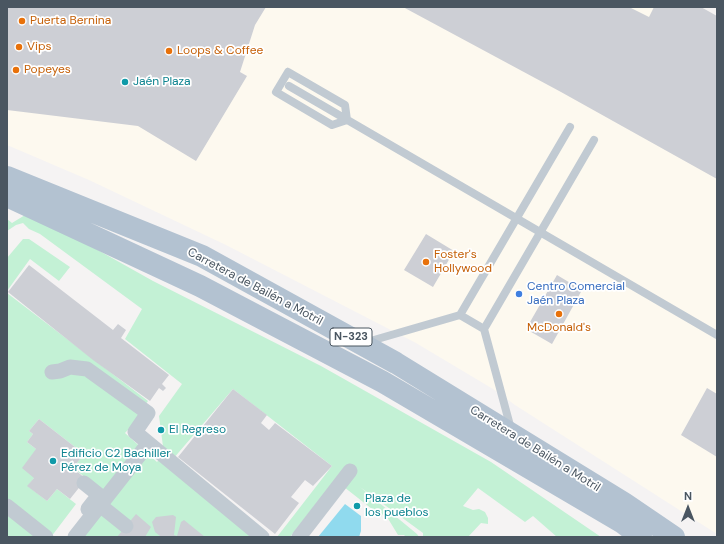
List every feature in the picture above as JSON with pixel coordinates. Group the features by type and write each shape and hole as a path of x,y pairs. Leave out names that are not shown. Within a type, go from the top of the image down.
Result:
{"main road":[{"name":"Carretera de Bailén a Motril","path":"7,177 202,256 396,363 624,503 674,537"},
{"name":"Carretera de Bailén a Motril","path":"7,196 200,286 383,382 623,523 641,537"}],"street":[{"path":"52,372 90,364 148,413 135,432 262,537"},
{"path":"75,537 101,506 148,444"},
{"path":"299,537 350,471"},
{"path":"67,537 99,495 84,483"},
{"path":"7,506 46,537"},
{"path":"101,506 126,526"}],"lane":[{"path":"288,72 345,105 347,120 332,125 276,92 288,72"},
{"path":"289,86 717,335"},
{"path":"362,344 460,315 570,127"},
{"path":"484,329 594,140"},
{"path":"460,315 484,329 512,435"}],"shaded area":[{"name":"Centro Comercial Jaén Plaza","path":"7,7 701,7 717,16 717,534 515,405 493,389 416,343 226,245 89,180 7,145"}],"green space":[{"path":"30,212 153,281 321,366 491,462 601,537 557,537 533,516 525,522 478,488 463,506 473,510 479,509 485,512 488,518 488,524 481,523 468,537 423,537 423,533 360,487 419,537 406,537 404,535 398,535 384,512 381,517 375,514 372,509 344,487 340,473 290,537 277,537 332,466 233,389 167,466 254,537 80,537 107,502 86,478 73,468 84,454 39,419 29,431 33,434 27,442 36,449 34,478 28,486 47,501 57,489 76,504 51,537 7,537 7,293 148,401 141,416 125,433 157,462 164,454 159,416 182,384 125,339 142,309 40,234 29,229 23,223 16,225 7,231 7,219 12,223"},
{"path":"23,239 29,239 70,267 59,281 30,259 7,291 7,258"}],"water":[{"path":"345,504 361,516 361,531 359,537 318,537"}],"building":[{"name":"Jaén Plaza","path":"7,7 266,7 255,25 240,72 247,76 196,161 138,126 7,110"},
{"path":"403,7 629,7 649,17 654,7 701,7 717,16 717,179 561,92"},
{"path":"426,234 454,251 433,287 404,270"},
{"path":"29,265 113,330 118,324 126,330 121,338 169,375 162,384 166,388 163,391 159,388 150,401 93,360 8,292"},
{"path":"557,275 582,290 552,344 526,329"},
{"path":"707,388 717,394 717,457 681,435"},
{"path":"233,389 267,415 261,423 269,430 275,423 332,466 313,486 305,480 291,497 299,503 275,534 178,457"},
{"name":"Edificio C2 Bachiller Pérez de Moya","path":"39,419 84,454 73,468 86,479 70,499 57,489 47,501 27,486 34,478 22,468 36,449 27,442 33,434 29,431"},
{"path":"136,514 151,527 145,537 117,537"},
{"path":"173,515 176,517 174,535 177,536 181,522 184,520 205,537 159,537 160,536 155,532 152,522 156,517"}],"place":[{"name":"Puerta Bernina","path":"22,21"},
{"name":"Vips","path":"19,47"},
{"name":"Loops & Coffee","path":"169,51"},
{"name":"Popeyes","path":"16,70"},
{"name":"Jaén Plaza","path":"125,82"},
{"name":"Foster's Hollywood","path":"426,262"},
{"name":"Centro Comercial Jaén Plaza","path":"519,294"},
{"name":"McDonald's","path":"559,314"},
{"name":"El Regreso","path":"161,430"},
{"name":"Edificio C2 Bachiller Pérez de Moya","path":"53,461"},
{"name":"Plaza de los pueblos","path":"357,506"}]}
